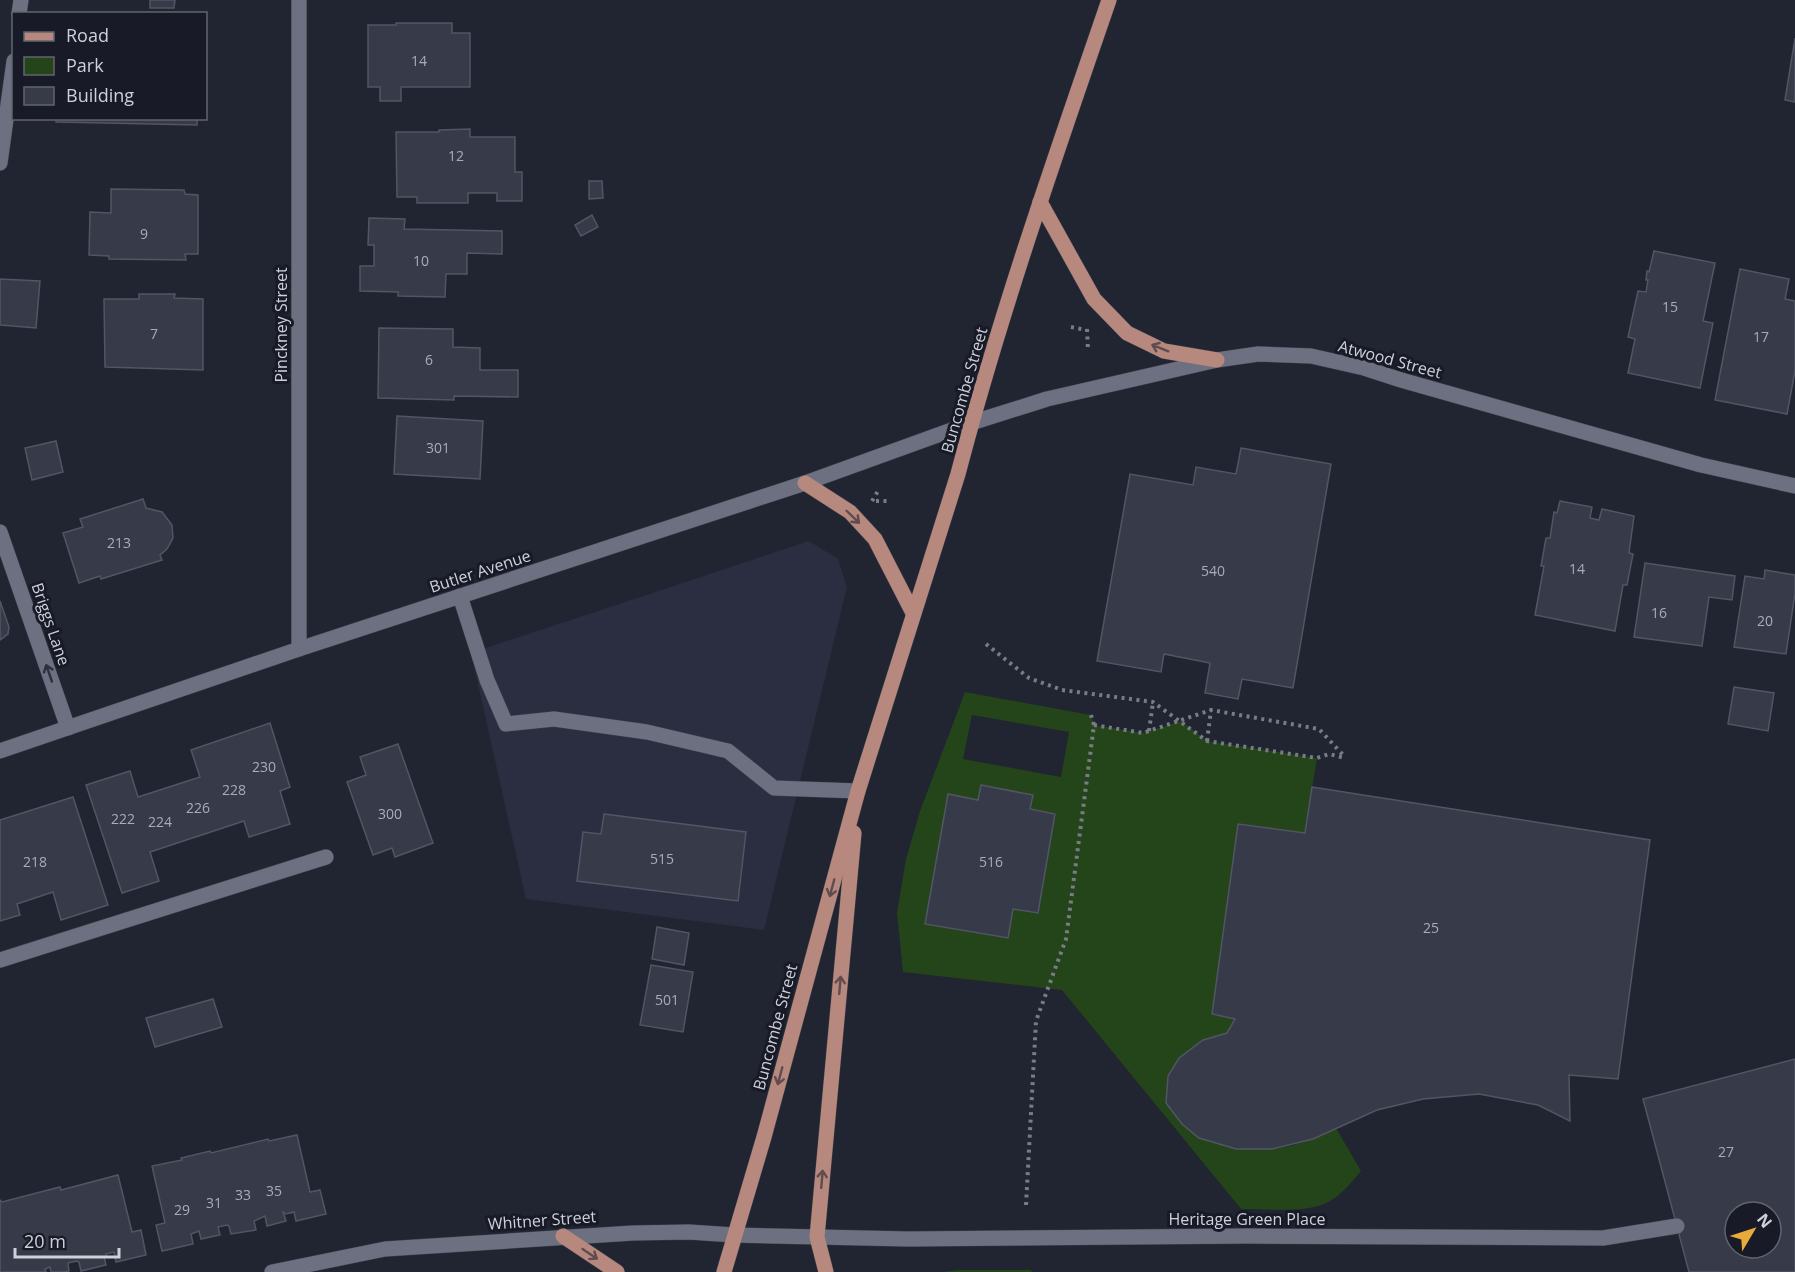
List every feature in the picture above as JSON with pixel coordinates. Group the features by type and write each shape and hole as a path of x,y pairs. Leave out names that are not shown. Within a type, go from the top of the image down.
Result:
{"main road":[{"name":"Buncombe Street","path":"724,1272 764,1137 858,791 958,474 971,423 1040,202 1108,0"},
{"path":"1040,202 1094,299 1127,333 1164,351 1217,360"},
{"path":"806,483 850,512 875,539 913,613"},
{"name":"Buncombe Street","path":"826,1272 817,1237 858,791"},
{"path":"563,1236 617,1272"}],"street":[{"name":"Pinckney Street","path":"299,0 299,649"},
{"path":"0,162 12,75"},
{"name":"Atwood Street","path":"971,423 1047,399 1217,360 1258,354 1311,356 1364,368 1701,465 1795,486"},
{"name":"Butler Avenue","path":"0,751 299,649 806,483 971,423"},
{"name":"Briggs Lane","path":"0,532 68,728"},
{"path":"460,596 487,680 506,724 554,719 646,732 728,751 774,788 858,791"},
{"path":"0,960 326,857"},
{"name":"Heritage Green Place","path":"817,1237 908,1239 1247,1236 1603,1238 1677,1226"},
{"name":"Whitner Street","path":"272,1272 385,1249 563,1236 678,1233 817,1237"}],"path":[{"path":"1071,327 1086,330"},
{"path":"872,501 888,501"},
{"path":"986,644 1029,678 1062,690 1153,702 1181,722 1207,741 1317,758 1329,754 1345,758 1319,729 1211,710 1181,722 1143,733 1094,725"},
{"path":"1149,731 1153,702"},
{"path":"1207,741 1211,710"},
{"path":"1026,1204 1036,1021 1066,939 1094,725 1091,715"}],"shaded area":[{"path":"809,541 838,559 847,587 764,930 526,899 471,653"}],"green space":[{"path":"965,692 1091,715 1094,725 1143,733 1181,721 1207,741 1317,758 1305,833 1238,824 1212,1013 1235,1019 1227,1033 1203,1040 1168,1076 1166,1102 1182,1124 1199,1138 1236,1149 1272,1149 1290,1146 1313,1139 1336,1128 1361,1171 1347,1188 1330,1201 1311,1208 1241,1209 1062,990 903,972 897,913 906,859 920,811","holes":["972,715 1069,732 1061,777 963,759","981,785 1033,795 1030,809 1055,814 1038,913 1013,909 1008,938 925,924 948,795 978,800"]},
{"path":"1031,1270 1032,1272 943,1272"}],"building":[{"path":"150,0 175,0 174,8 150,8"},
{"path":"396,23 452,23 452,33 470,33 470,87 401,87 401,101 380,101 380,87 368,87 368,25 396,25"},
{"path":"1795,38 1795,102 1785,100"},
{"path":"56,120 197,120 197,125 56,122"},
{"path":"470,129 470,137 515,137 515,172 522,172 522,201 497,201 497,193 468,193 468,203 417,203 417,197 397,197 396,132"},
{"path":"589,181 602,181 603,198 589,199"},
{"path":"111,189 184,190 185,194 198,195 198,254 185,254 186,260 109,259 109,256 89,255 90,212 111,213"},
{"path":"592,215 598,227 581,236 575,225"},
{"path":"369,218 405,219 404,229 502,231 502,254 467,253 467,274 446,274 445,297 398,296 398,292 360,291 360,266 374,266 374,245 368,245"},
{"path":"1654,251 1715,263 1703,321 1713,323 1700,388 1628,373 1635,339 1628,337 1638,291 1646,292 1647,271 1649,272"},
{"path":"1740,269 1789,279 1785,299 1795,301 1795,371 1787,414 1715,400"},
{"path":"0,279 40,281 36,328 0,325"},
{"path":"139,294 175,294 174,298 203,299 203,370 105,367 104,299 139,299"},
{"path":"379,328 453,329 453,347 480,348 480,370 518,370 518,397 454,396 454,400 378,398"},
{"path":"397,416 483,421 480,479 394,474"},
{"path":"56,441 63,472 32,480 25,448"},
{"path":"1241,448 1331,464 1293,688 1242,679 1238,699 1205,693 1210,663 1164,654 1161,672 1097,661 1130,474 1193,485 1196,467 1236,474"},
{"path":"143,499 146,508 162,512 172,525 173,538 167,549 160,555 162,560 101,579 100,576 79,583 63,533 83,527 80,519"},
{"path":"1560,501 1592,507 1590,518 1599,520 1602,509 1634,516 1629,553 1633,554 1627,585 1623,585 1615,631 1535,615 1544,566 1541,566 1546,538 1550,538 1554,512 1557,513"},
{"path":"1645,563 1735,576 1732,600 1709,597 1702,646 1634,637"},
{"path":"1765,570 1795,575 1795,593 1786,654 1734,647 1745,576 1764,579"},
{"path":"0,601 9,627 8,634 0,640"},
{"path":"1734,687 1774,693 1768,731 1728,724"},
{"path":"270,723 290,787 280,791 290,824 249,837 244,821 150,852 159,881 122,893 86,785 130,771 138,797 200,777 191,750"},
{"path":"398,744 433,843 395,857 392,848 373,855 347,782 366,775 360,757"},
{"path":"981,785 1033,795 1030,809 1055,814 1038,913 1013,909 1008,938 925,924 948,794 978,800"},
{"path":"1312,787 1650,840 1618,1079 1569,1075 1570,1121 1538,1105 1479,1094 1423,1099 1377,1110 1313,1139 1272,1149 1236,1149 1199,1138 1182,1124 1166,1103 1168,1076 1179,1058 1203,1040 1227,1033 1235,1019 1212,1014 1238,824 1305,833"},
{"path":"73,797 108,905 61,920 53,892 17,904 20,915 0,921 0,820"},
{"path":"604,814 746,832 738,901 577,881 583,832 601,834"},
{"path":"657,927 689,933 684,965 652,959"},
{"path":"651,965 693,972 683,1032 640,1025"},
{"path":"213,999 222,1027 155,1047 146,1018"},
{"path":"1795,1059 1795,1272 1689,1272 1643,1099"},
{"path":"297,1135 310,1192 320,1190 326,1214 296,1221 294,1212 286,1214 283,1212 286,1221 267,1226 265,1216 254,1221 256,1230 231,1234 227,1225 218,1227 220,1235 201,1239 199,1231 191,1234 193,1244 162,1251 156,1225 165,1223 152,1166 210,1151 211,1153 268,1139 269,1141"},
{"path":"118,1175 132,1232 141,1230 146,1255 116,1262 114,1252 104,1257 106,1265 81,1271 79,1262 76,1261 68,1263 69,1271 64,1272 51,1272 50,1267 45,1269 46,1272 0,1272 0,1200 2,1202 60,1187 61,1190"}]}
